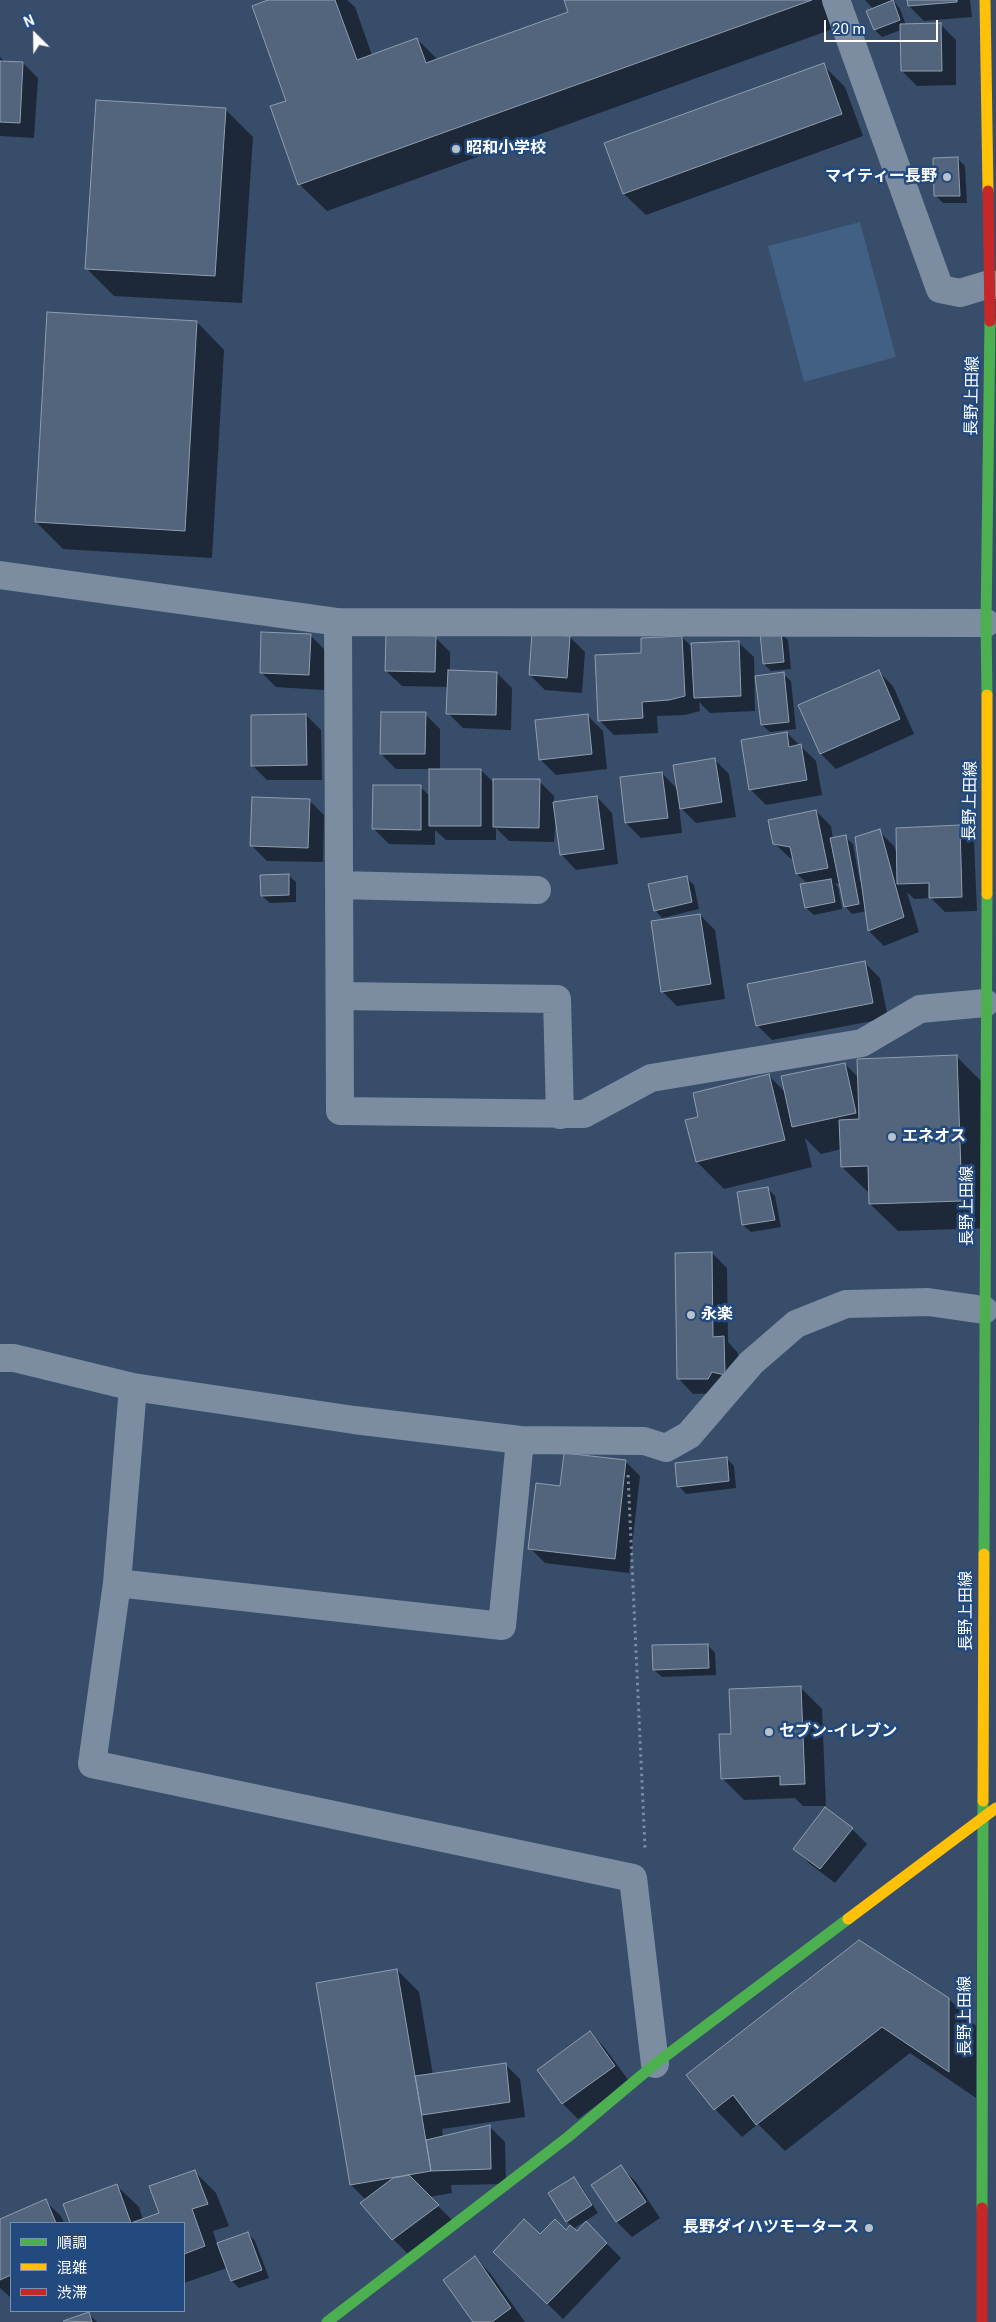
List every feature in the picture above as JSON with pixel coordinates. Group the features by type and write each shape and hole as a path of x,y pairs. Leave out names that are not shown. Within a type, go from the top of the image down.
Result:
{"main road":[{"name":"長野上田線","path":"982,2322 985,1003 992,734 986,623 993,284 985,0"},
{"path":"327,2322 568,2137 655,2064 996,1808"}],"street":[{"path":"836,0 940,289 960,293 993,284"},
{"path":"0,575 338,622 986,623"},
{"path":"338,622 340,1111 560,1116 584,1114 651,1078 862,1043 920,1008 985,1003"},
{"path":"339,885 538,890"},
{"path":"340,996 557,999 560,1116"},
{"path":"0,1358 14,1358 133,1387 354,1420 520,1440 644,1440 666,1448 689,1434 751,1363 796,1324 846,1304 928,1302 984,1310"},
{"path":"133,1387 117,1583 92,1764 633,1878 655,2064"},
{"path":"117,1583 502,1626 520,1440"}],"path":[{"path":"633,1878 645,1859 628,1474 644,1440"}],"water":[{"path":"860,222 896,357 804,382 768,246"}],"building":[{"path":"268,0 335,0 357,60 417,38 426,63 568,12 564,0 812,0 298,185 270,106 286,101 252,6"},
{"path":"893,0 900,20 874,30 866,11"},
{"path":"907,0 957,0 957,2 908,6"},
{"path":"941,23 942,71 901,71 900,24"},
{"path":"0,61 23,62 20,123 0,122"},
{"path":"824,63 842,114 623,194 604,143"},
{"path":"96,100 226,108 215,276 85,269"},
{"name":"マイティー長野","path":"958,157 960,196 934,196 933,158"},
{"path":"47,312 197,321 185,531 35,522"},
{"path":"781,631 784,662 763,664 760,633"},
{"path":"261,632 311,634 309,675 260,673"},
{"path":"532,634 570,636 567,678 529,675"},
{"path":"386,635 436,636 435,672 385,671"},
{"path":"682,636 685,696 669,700 642,702 643,718 598,721 595,655 641,653 641,638"},
{"path":"739,641 741,696 694,698 691,643"},
{"path":"448,670 497,672 496,715 446,714"},
{"path":"879,670 900,719 820,754 798,705"},
{"path":"784,672 789,722 761,725 755,676"},
{"path":"381,712 426,712 425,754 380,754"},
{"path":"306,714 307,765 251,766 251,715"},
{"path":"588,714 592,754 539,760 535,720"},
{"path":"787,732 789,747 801,744 807,780 749,790 741,740"},
{"path":"715,758 722,802 680,809 673,765"},
{"path":"429,769 481,769 481,826 429,826"},
{"path":"662,772 668,818 625,823 620,777"},
{"path":"493,779 540,779 539,828 493,827"},
{"path":"373,785 421,785 421,830 372,829"},
{"path":"597,796 604,849 560,855 553,802"},
{"path":"252,797 310,799 308,848 250,846"},
{"path":"816,810 828,868 796,874 790,847 773,844 768,820"},
{"path":"960,825 962,897 929,898 929,883 897,884 896,828"},
{"path":"880,829 904,917 868,931 855,837"},
{"path":"846,835 859,904 844,907 830,838"},
{"path":"289,874 289,895 261,896 260,875"},
{"path":"687,876 692,902 654,911 648,884"},
{"path":"831,879 835,902 805,908 800,884"},
{"path":"700,914 711,984 661,992 651,921"},
{"path":"865,961 873,1003 756,1026 747,984"},
{"path":"957,1055 962,1201 869,1204 868,1166 841,1167 839,1120 859,1119 857,1059"},
{"path":"845,1063 856,1113 792,1127 781,1076"},
{"path":"769,1074 785,1140 696,1162 685,1120 698,1117 693,1093"},
{"path":"768,1187 775,1220 742,1225 737,1192"},
{"path":"712,1252 713,1337 724,1336 725,1375 712,1372 708,1379 677,1379 675,1253"},
{"path":"564,1453 626,1460 615,1559 528,1549 536,1483 560,1486"},
{"path":"727,1457 729,1481 677,1487 675,1463"},
{"path":"708,1644 709,1668 653,1670 652,1645"},
{"path":"801,1686 805,1784 780,1785 780,1776 721,1779 719,1734 731,1734 729,1689"},
{"path":"825,1807 853,1828 820,1869 793,1849"},
{"path":"859,1940 949,1998 949,2072 882,2027 756,2125 733,2095 714,2110 686,2075"},
{"path":"397,1969 431,2171 350,2185 316,1983"},
{"path":"590,2031 615,2066 562,2104 537,2070"},
{"path":"506,2063 510,2102 422,2115 415,2076"},
{"path":"490,2125 491,2169 431,2171 426,2140"},
{"path":"621,2165 646,2202 616,2222 591,2185"},
{"path":"195,2170 208,2204 192,2209 205,2246 185,2254 185,2222 134,2222 159,2213 149,2186"},
{"path":"409,2175 439,2205 392,2240 360,2203 393,2178"},
{"path":"574,2177 592,2205 566,2222 548,2193"},
{"path":"117,2184 131,2222 70,2222 63,2204"},
{"path":"46,2199 56,2222 10,2222 10,2275 0,2280 0,2219"},
{"path":"524,2219 540,2234 555,2219 566,2230 570,2225 577,2231 586,2221 607,2243 547,2304 493,2252"},
{"path":"248,2232 262,2270 231,2281 217,2243"},
{"path":"475,2256 511,2308 492,2322 473,2322 443,2280"},
{"path":"89,2312 92,2322 63,2321"}],"traffic: fast":[{"path":"987,695 986,623 990,321"},
{"path":"984,1554 987,894"},
{"path":"982,2208 983,1801"},
{"path":"327,2322 568,2137 655,2064 848,1919"}],"traffic: slow":[{"path":"985,0 988,191"},
{"path":"987,695 987,894"},
{"path":"983,1801 984,1554"},
{"path":"848,1919 996,1808"}],"traffic: jam":[{"path":"988,191 990,321"},
{"path":"982,2208 982,2322"}],"place":[{"name":"昭和小学校","path":"456,149"},
{"name":"マイティー長野","path":"947,177"},
{"name":"エネオス","path":"892,1137"},
{"name":"永楽","path":"691,1315"},
{"name":"セブン-イレブン","path":"769,1732"},
{"name":"長野ダイハツモータース","path":"869,2228"}]}
